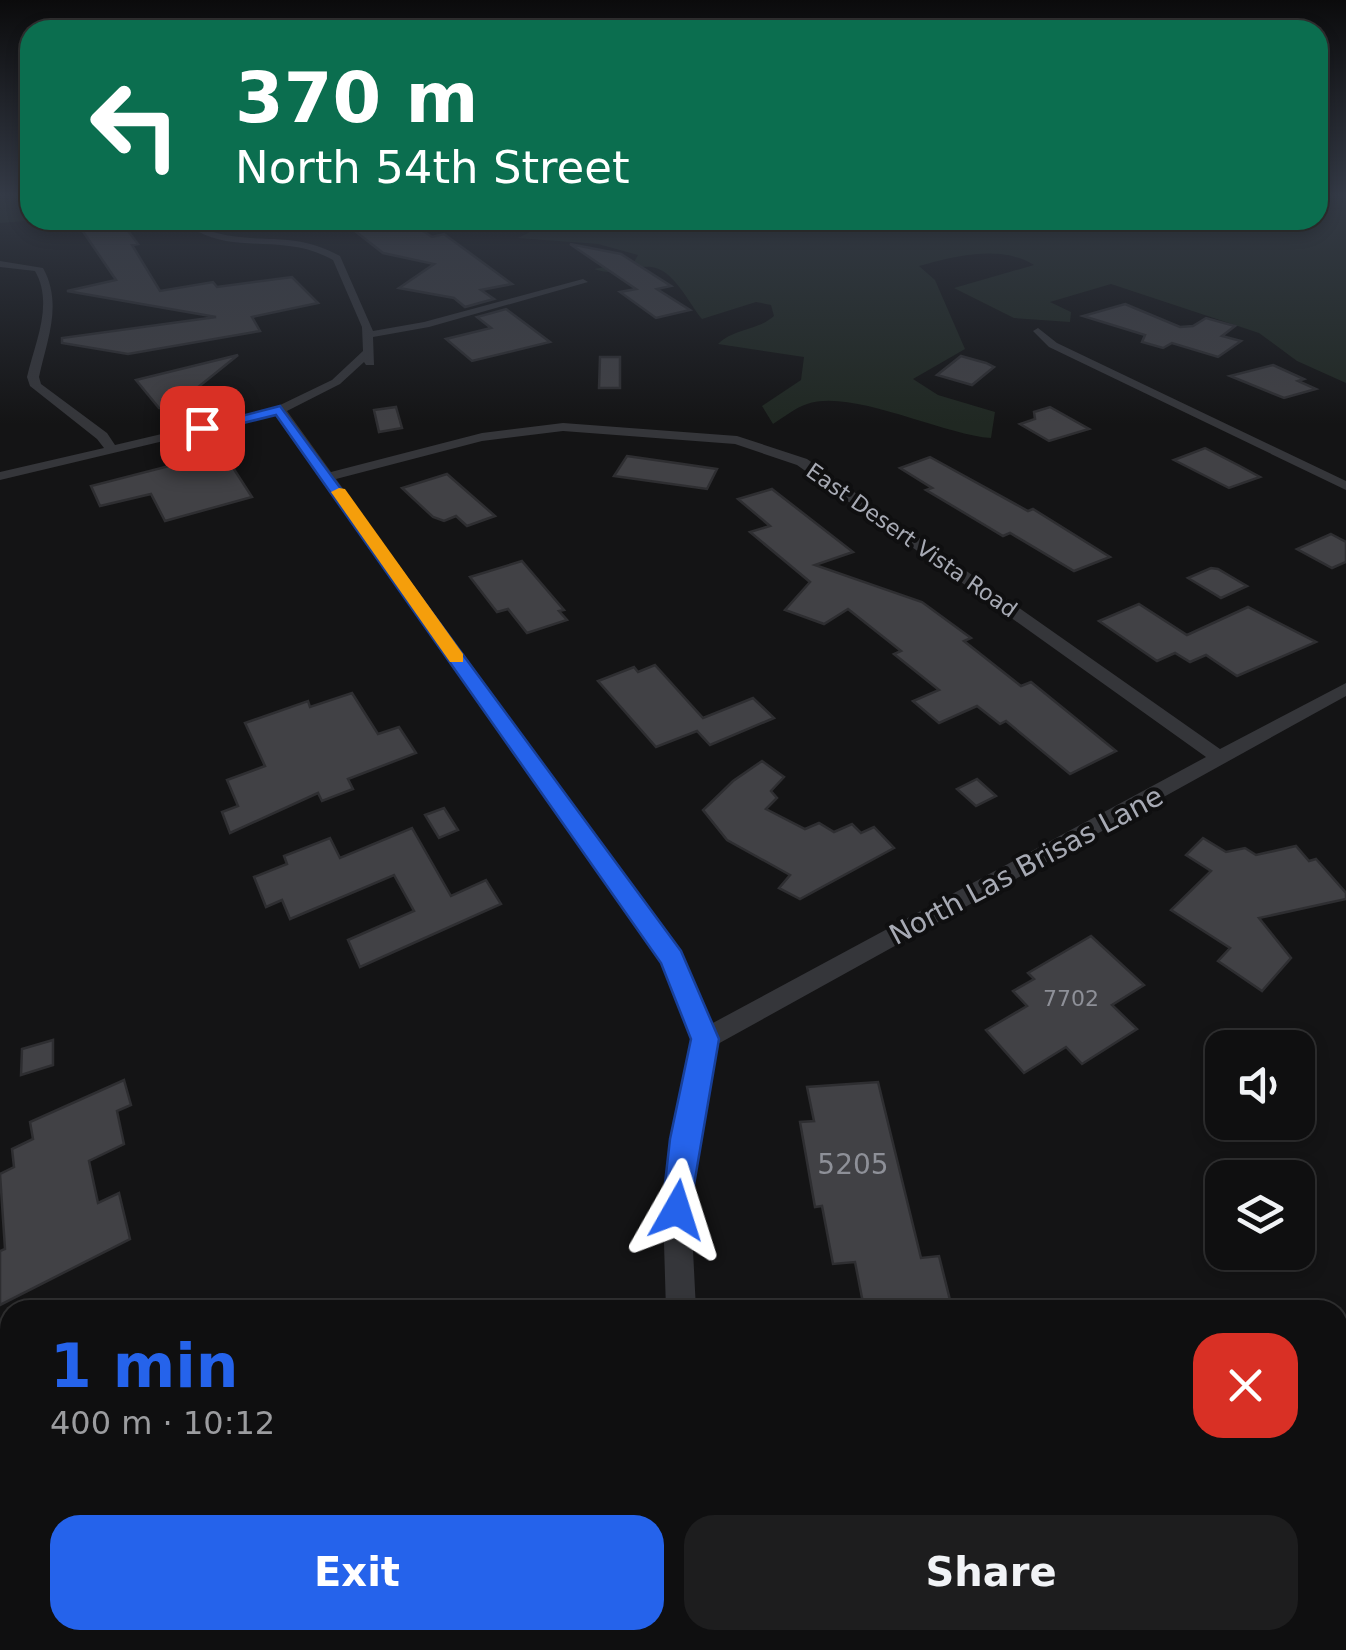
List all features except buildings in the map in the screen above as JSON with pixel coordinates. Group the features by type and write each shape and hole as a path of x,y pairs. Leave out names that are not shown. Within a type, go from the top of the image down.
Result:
{"street":[{"path":"39,270 48,284 47,318 33,377 36,386 102,436 111,449"},
{"path":"0,476 280,410 346,388 369,366 368,335 343,270"},
{"path":"368,335 425,325 583,282"},
{"path":"1038,331 1053,346 1346,486"},
{"path":"280,410 672,958 705,1039 685,1139 677,1210 680,1300"},
{"name":"East Desert Vista Road","path":"328,477 482,437 548,428 737,440 769,448 802,462 1221,759"},
{"name":"North Las Brisas Lane","path":"705,1039 1346,689"}],"shaded area":[{"path":"661,270 924,270 935,280 965,349 913,379 938,395 995,412 991,438 847,402 807,404 773,424 762,406 801,380 804,357 718,344 774,316 771,305 756,302 702,319"},
{"path":"1017,270 1346,270 1346,383 1297,361 1259,333 1111,284 1050,302 1071,312 1070,322 1014,318 954,288"}],"slow traffic":[{"path":"339,492 457,658"}],"route":[{"path":"202,428 280,410 672,958 705,1039 703,1068 685,1139 677,1210"}]}
